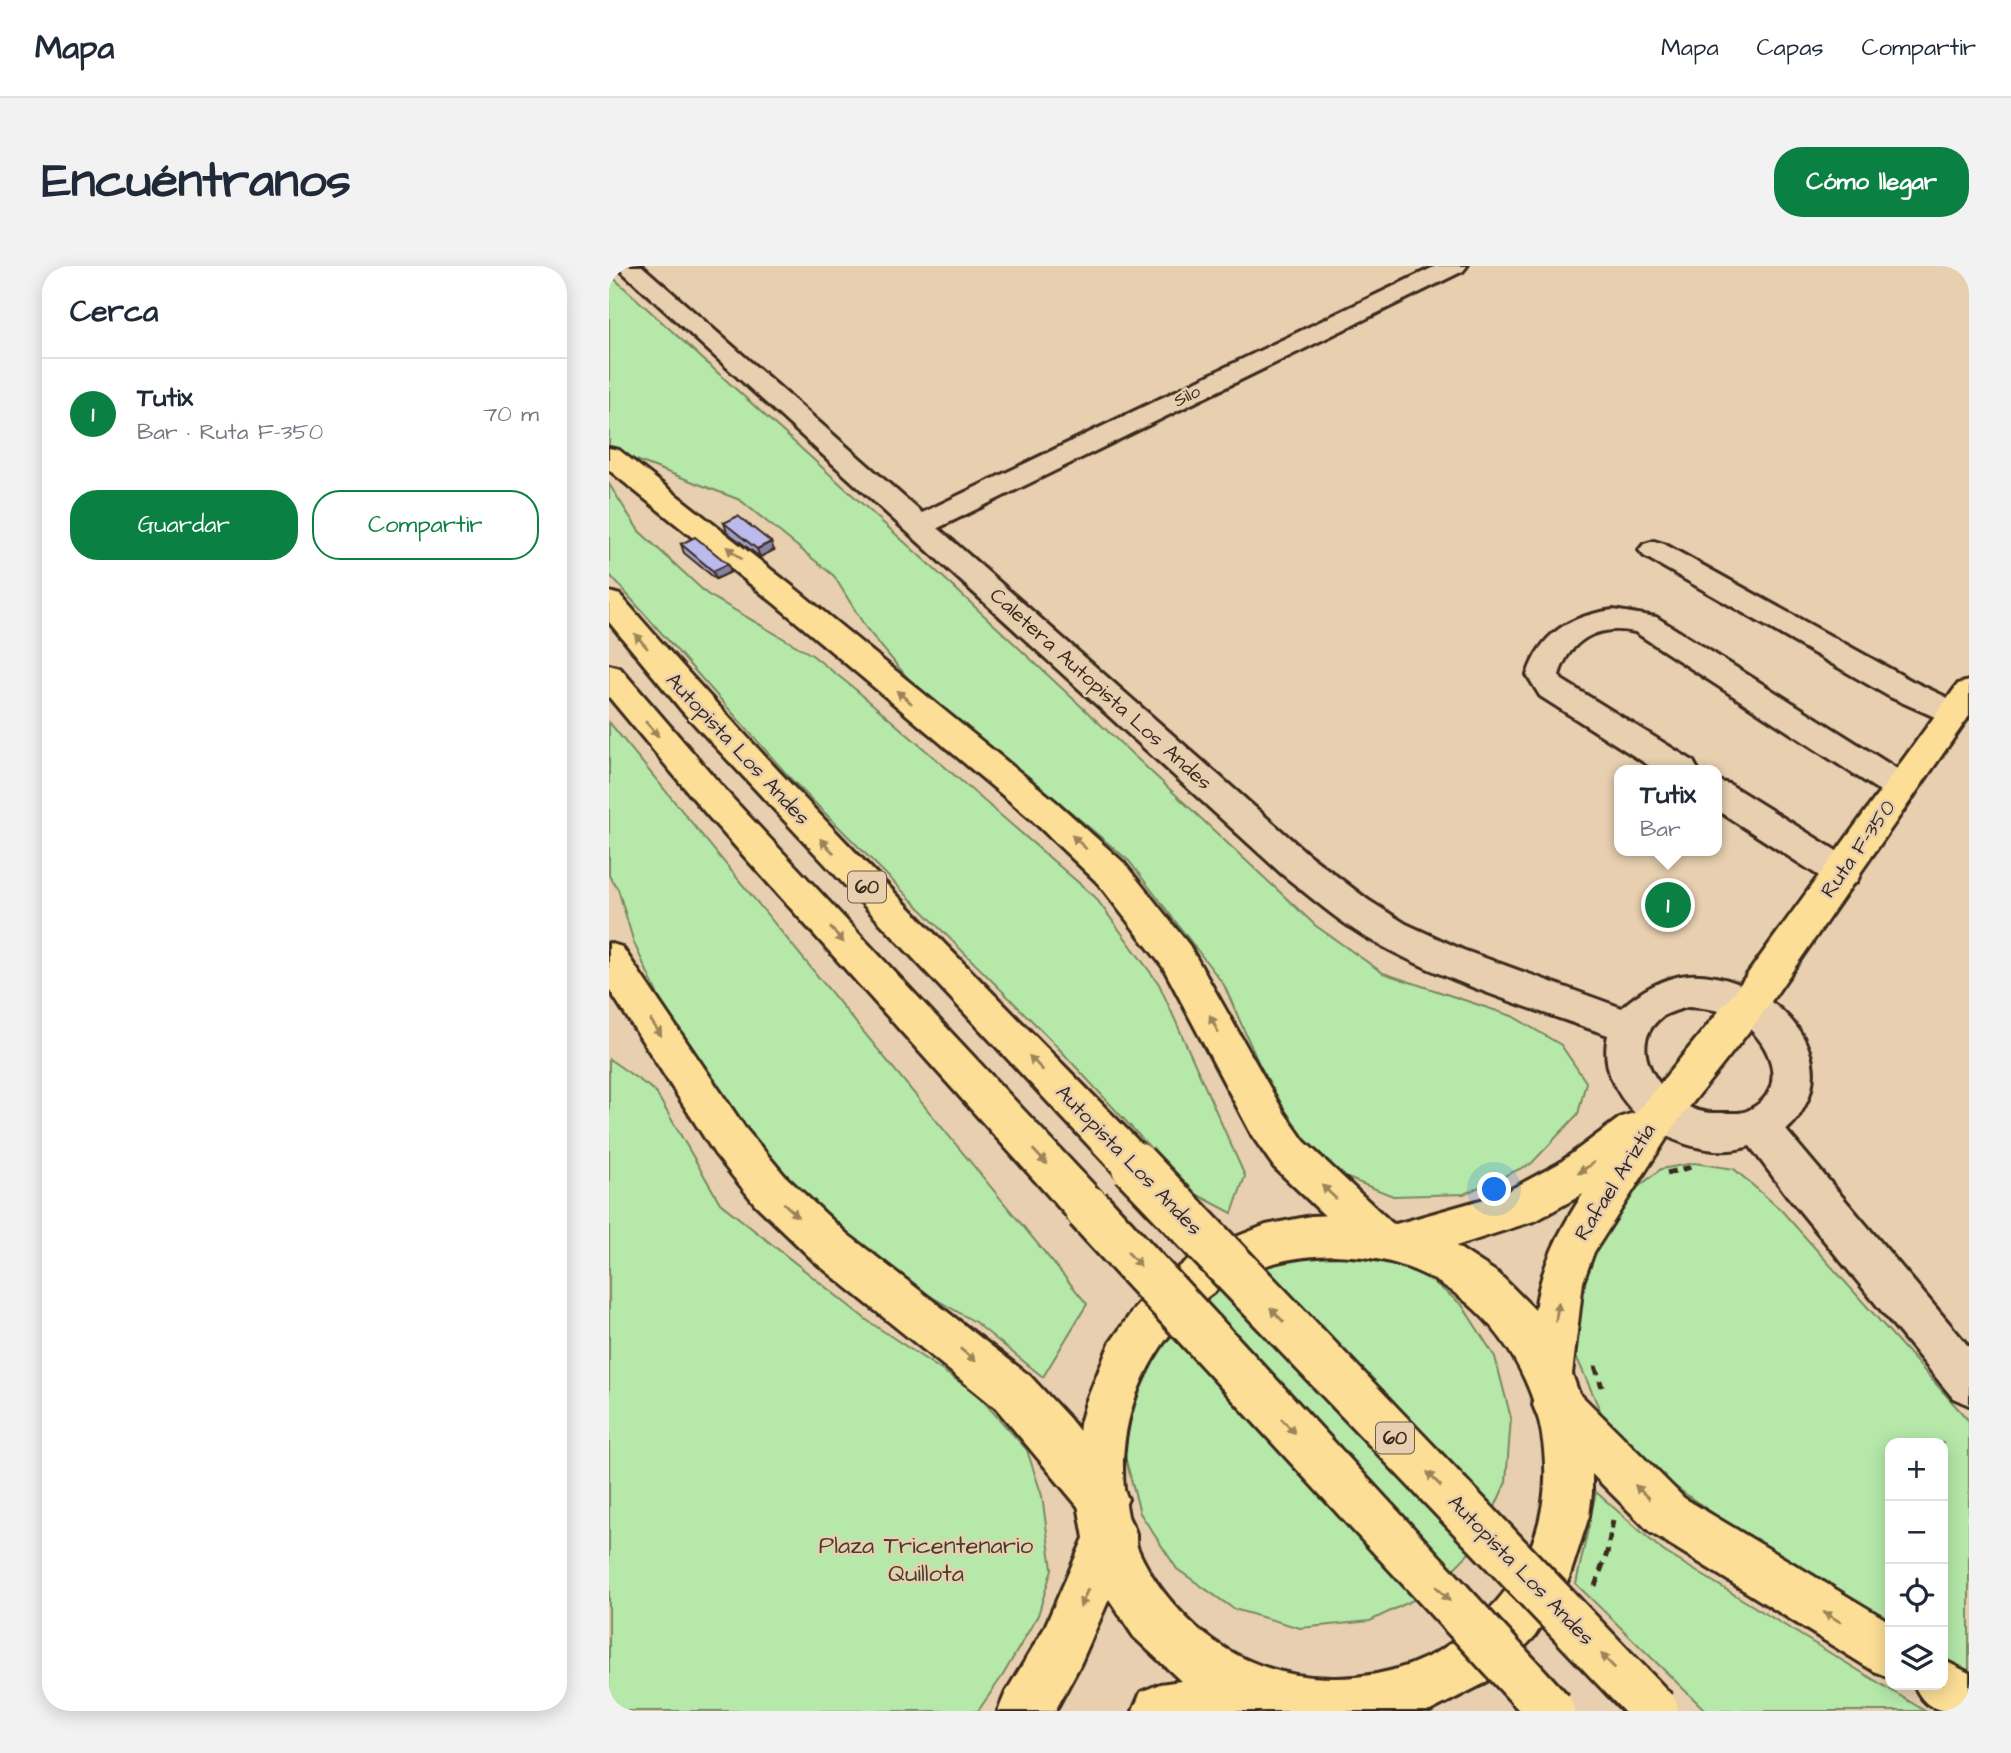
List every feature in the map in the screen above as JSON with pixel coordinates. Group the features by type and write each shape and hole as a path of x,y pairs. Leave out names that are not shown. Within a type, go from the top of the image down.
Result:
{"main road":[{"path":"609,456 786,597 1043,810 1111,873 1176,956 1268,1124 1289,1154 1389,1241"},
{"name":"Autopista Los Andes","path":"609,603 695,704 789,806 1656,1711"},
{"name":"60","path":"609,676 720,807 1551,1711"},
{"name":"Ruta F-350","path":"1660,1112 1747,1005 1961,703"},
{"path":"609,958 730,1141 770,1191 831,1248 1013,1392 1052,1435 1107,1517"},
{"name":"Rafael Ariztía","path":"1389,1241 1503,1213 1547,1193 1584,1171 1660,1112"},
{"name":"Rafael Ariztía","path":"1553,1392 1561,1282 1576,1242 1660,1112"},
{"name":"Rafael Ariztía","path":"1160,1711 1283,1702 1328,1708 1381,1704 1431,1688 1477,1661 1514,1625 1542,1582 1561,1535 1568,1485 1565,1436 1553,1392 1527,1339 1491,1297 1447,1265 1389,1241 1352,1234 1306,1234 1260,1244 1218,1263 1179,1290 1146,1326 1121,1368 1105,1416 1100,1467 1107,1517 1127,1579 1164,1632 1215,1674 1283,1702"},
{"path":"1553,1392 1614,1463 1667,1515 1885,1649"},
{"name":"Rafael Ariztía","path":"1025,1711 1062,1647 1107,1517"},
{"path":"1948,1690 1969,1704"}],"street":[{"name":"Caletera Autopista Los Andes","path":"628,266 1296,865 1347,905 1391,933 1441,956 1629,1026"},
{"name":"Silo","path":"918,526 1455,266"},
{"path":"1654,550 1901,689 1961,703"},
{"path":"1673,765 1551,688 1543,675 1546,660 1557,645 1604,618 1626,618 1645,624 1901,788"},
{"path":"1722,796 1843,873"},
{"path":"1707,992 1747,1005 1765,1017 1779,1032 1789,1049 1794,1068 1793,1085 1787,1102 1775,1115 1759,1126 1720,1133 1678,1122 1660,1112 1643,1097 1631,1080 1625,1061 1624,1043 1629,1026 1638,1013 1651,1002 1668,995 1707,992"},
{"path":"1759,1126 1801,1181 1969,1382"}],"path":[{"path":"1660,1174 1701,1167"},
{"path":"1593,1357 1604,1390"},
{"path":"1592,1596 1607,1553 1613,1517 1614,1463"}],"green space":[{"path":"609,274 944,578 1316,926 1383,973 1512,1016 1561,1045 1586,1082 1578,1114 1531,1164 1464,1194 1393,1196 1340,1175 1305,1141 1267,1082 1224,985 1129,861 1034,781 920,693 866,628 834,576 740,500 618,453 609,446"},
{"path":"609,484 639,531 707,594 812,655 855,689 1095,897 1159,984 1245,1176 1232,1213 1190,1191 1052,1041 791,779 609,574"},
{"path":"609,722 1087,1304 1043,1377 975,1322 877,1265 758,1151 671,1024 634,943 618,889 609,876"},
{"name":"Plaza Tricentenario Quillota","path":"609,1059 655,1091 720,1203 868,1321 976,1393 1027,1450 1042,1496 1052,1569 1038,1615 1003,1675 978,1711 609,1711"},
{"path":"1694,1163 1734,1169 1781,1210 1969,1421 1969,1679 1948,1665 1948,1438 1885,1438 1885,1626 1746,1537 1659,1475 1606,1424 1573,1349 1573,1283 1623,1199 1661,1169"},
{"path":"1301,1240 1415,1267 1462,1305 1495,1357 1511,1418 1506,1482 1479,1543 1432,1591 1370,1621 1300,1628 1234,1609 1177,1569 1140,1513 1123,1449 1128,1386 1152,1329"},
{"path":"1596,1492 1663,1551 1885,1687 1885,1690 1891,1690 1925,1711 1706,1711 1576,1584"}],"building":[{"path":"738,516 771,542 757,549 724,523"},
{"path":"695,537 728,564 713,571 681,544"}],"place":[{"name":"Tutix","path":"1668,905"}]}
